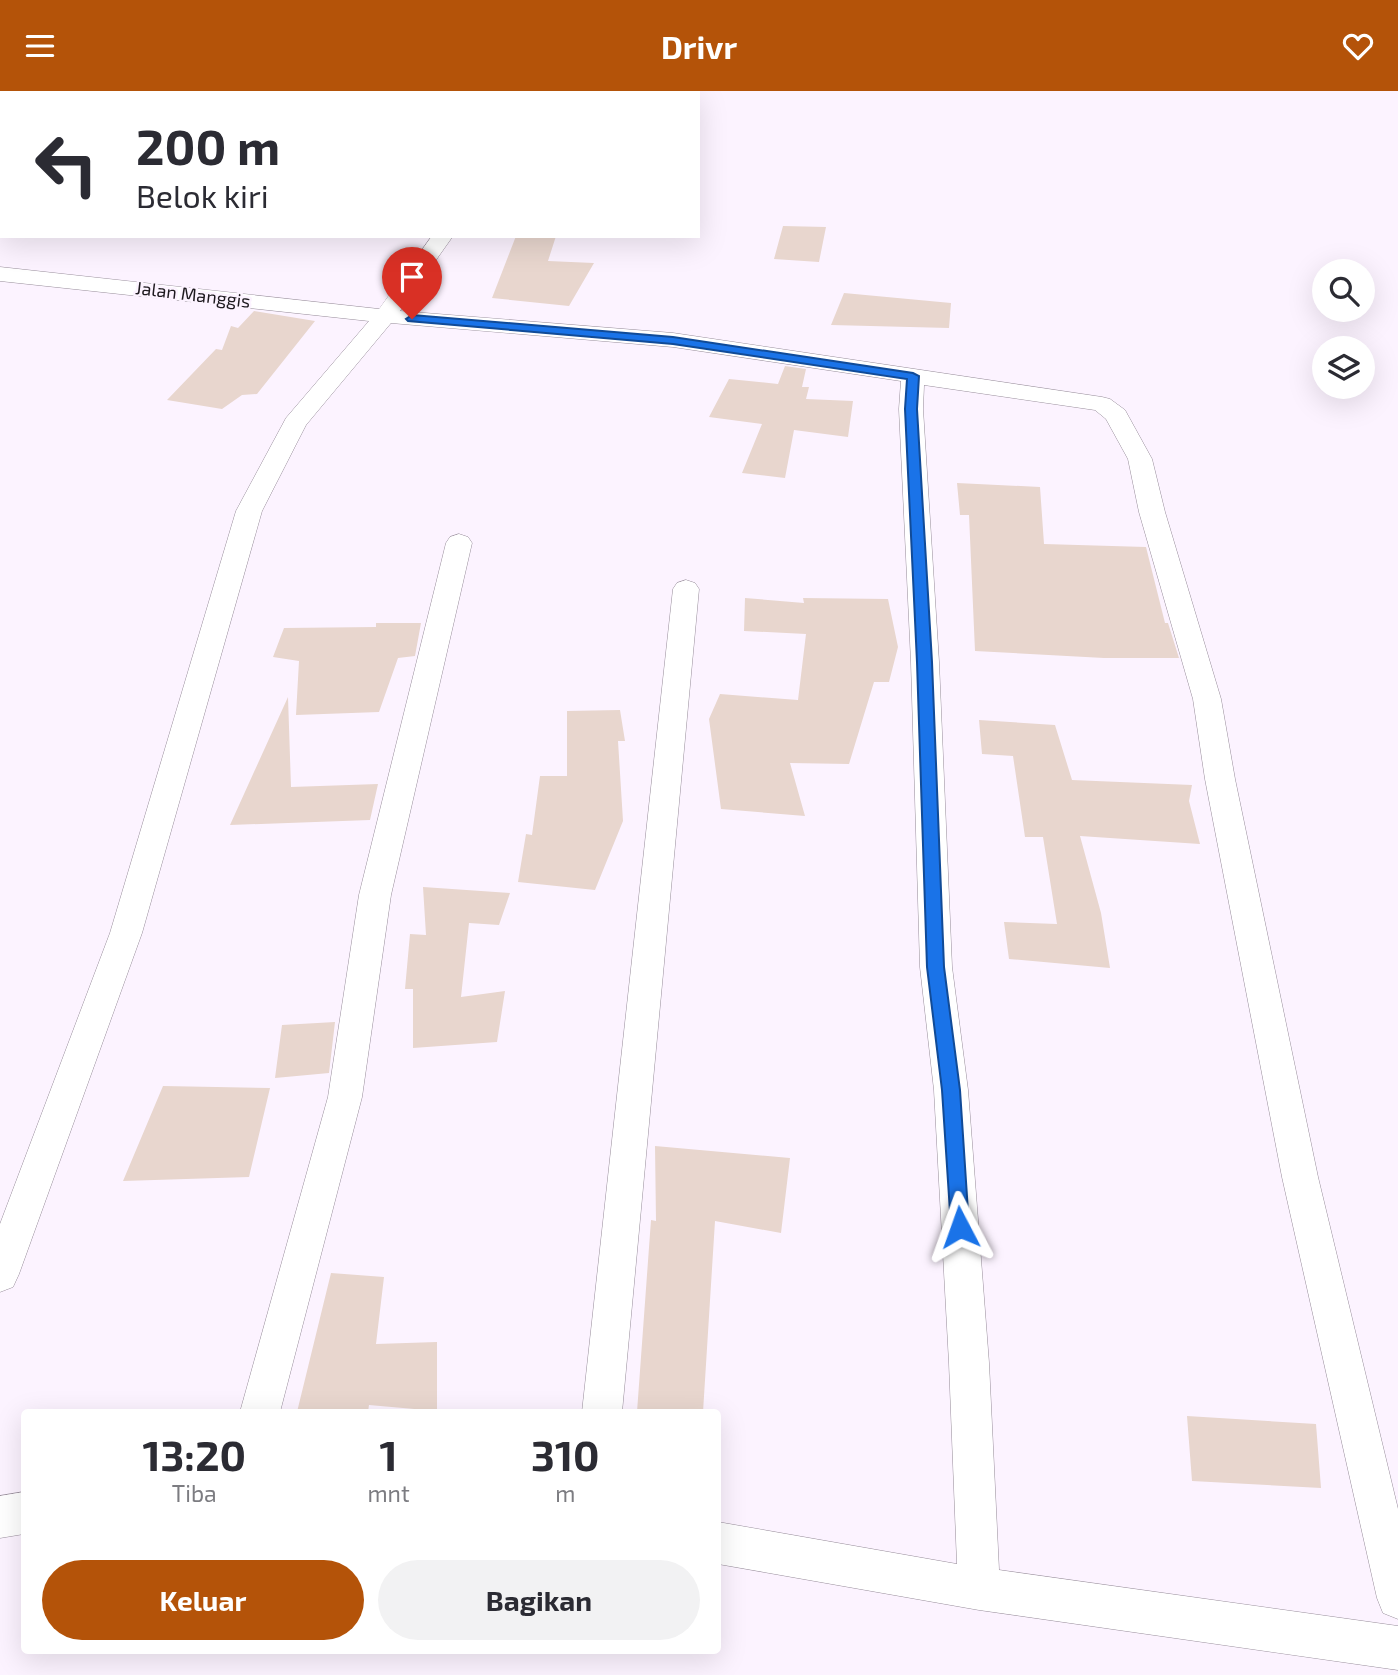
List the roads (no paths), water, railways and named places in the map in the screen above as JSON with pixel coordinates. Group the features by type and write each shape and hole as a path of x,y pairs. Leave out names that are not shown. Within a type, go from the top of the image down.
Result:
{"street":[{"path":"0,1274 126,933 249,511 295,423 385,316 442,238"},
{"name":"Jalan Manggis","path":"0,274 385,316 673,340 1102,404 1116,415 1140,459 1152,512 1207,699 1220,779 1300,1177 1398,1598"},
{"path":"913,376 911,409 925,662 936,967 951,1090 969,1363 979,1590"},
{"path":"261,1409 345,1097 375,895 459,543"},
{"path":"601,1409 686,589"},
{"path":"0,1517 21,1514"},
{"path":"721,1544 979,1590 1398,1648"}]}
